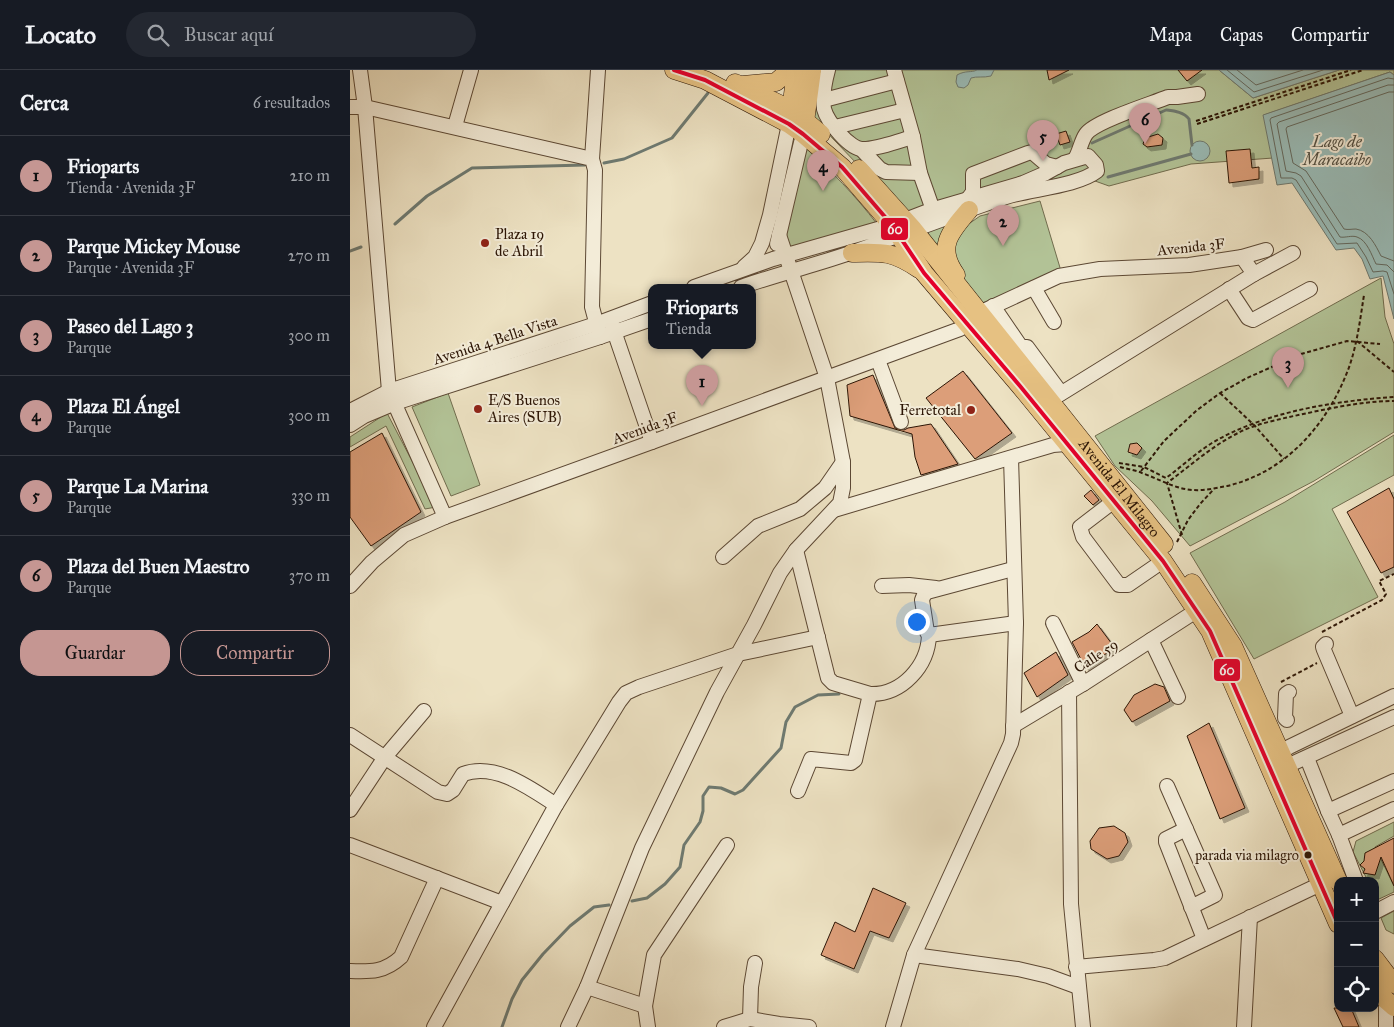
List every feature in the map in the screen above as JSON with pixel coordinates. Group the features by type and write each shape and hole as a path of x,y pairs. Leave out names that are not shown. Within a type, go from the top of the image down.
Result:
{"main road":[{"path":"674,70 705,80 797,122"},
{"path":"707,70 740,85 851,160 902,227"},
{"path":"740,85 776,82 790,70"},
{"path":"796,70 797,122"},
{"path":"797,122 826,71"},
{"path":"968,205 951,231 946,247 948,264 967,290 968,299"},
{"name":"Avenida El Milagro","path":"902,227 924,273 980,314 1020,386 1163,561 1210,631 1337,922"},
{"name":"Avenida El Milagro","path":"902,227 1055,397 1160,538 1210,609 1233,646 1336,877"},
{"path":"852,252 883,252 903,258 924,273"},
{"path":"1378,967 1387,994"}],"street":[{"path":"360,70 392,397 445,517"},
{"path":"455,126 471,70"},
{"path":"598,70 592,159 595,170 592,307 598,331"},
{"path":"826,71 824,109 835,127 849,144 862,150 880,169 886,172 920,173"},
{"path":"824,100 896,75 913,137 920,173 933,210"},
{"path":"1075,159 1086,134 1099,124 1168,97 1177,98 1198,94"},
{"path":"350,107 365,107 455,126 592,159"},
{"path":"835,127 905,110"},
{"path":"568,1027 587,987 642,848 717,692 780,573 796,550 840,503 843,488 843,462 827,378 790,272 779,257 779,235 797,122"},
{"path":"740,271 755,257 762,243 797,122"},
{"path":"862,150 913,137"},
{"path":"968,205 973,192 974,174 1032,152 1046,164 1057,167"},
{"path":"703,284 779,257 902,227 968,205 1023,183 1075,159 1088,156 1096,165 1097,172 1078,181 1009,197 968,205 933,210 902,227 852,252 751,284"},
{"path":"1242,257 1266,250"},
{"path":"1055,397 1229,289 1293,254"},
{"path":"757,282 779,257"},
{"name":"Avenida 3F","path":"350,586 372,562 404,535 445,517 960,329 980,314 1059,276 1100,269 1189,265 1242,257 1254,274"},
{"path":"1034,288 1054,322"},
{"path":"1229,289 1248,318 1254,320 1310,289"},
{"name":"Avenida 4 Bella Vista","path":"598,331 610,318 648,304"},
{"path":"610,318 652,442"},
{"name":"Avenida 4 Bella Vista","path":"350,411 598,331 614,332 648,320"},
{"path":"878,360 901,422"},
{"name":"Avenida 4 Bella Vista","path":"350,425 392,397"},
{"path":"834,510 1053,446 1066,444"},
{"path":"893,1027 914,955 1011,743 1016,623 1011,458"},
{"path":"723,557 758,526 800,509 825,488 843,462"},
{"path":"1114,501 1080,527 1083,537 1119,584 1123,586 1128,585 1163,561"},
{"path":"796,550 830,681 870,694 879,694 898,687 915,673 925,654 929,635 922,600 927,592 1013,569"},
{"path":"882,586 909,585 940,589"},
{"name":"Calle 59","path":"1013,726 1083,684 1196,611"},
{"path":"929,635 1016,623"},
{"path":"1053,623 1083,684"},
{"path":"434,1027 556,805 618,702 626,693 738,654 818,637"},
{"path":"1151,640 1178,697"},
{"path":"1322,641 1352,716"},
{"path":"1285,687 1285,718 1287,720"},
{"path":"1069,692 1071,904 1083,1027"},
{"path":"798,791 811,759 851,763 855,760 870,694"},
{"path":"1394,696 1289,747 1284,759 1307,758 1394,717"},
{"path":"350,810 385,757 424,711"},
{"path":"350,735 438,792 448,794 454,790 463,774 479,770 523,783 556,805"},
{"path":"1307,758 1355,877"},
{"path":"1328,811 1394,781"},
{"path":"1167,786 1215,895 1191,907"},
{"path":"1339,835 1394,809"},
{"path":"1186,829 1166,839 1166,842 1204,939"},
{"path":"350,845 502,903"},
{"path":"648,1027 645,1006 654,955 727,845"},
{"path":"350,972 372,972 392,965 401,957 437,878"},
{"path":"1076,967 1159,960 1319,884 1334,880"},
{"path":"1379,910 1394,902"},
{"path":"1244,1027 1250,917"},
{"path":"914,955 1018,969 1048,976 1078,987"},
{"path":"750,1018 754,963"},
{"path":"587,987 645,1006"},
{"path":"1386,1027 1387,994"},
{"path":"724,1027 750,1018 779,1024 809,1027"}],"path":[{"path":"1351,70 1197,123 1363,70"},
{"path":"1115,466 1141,472 1166,483 1192,490 1215,488 1259,475 1284,459 1303,443 1331,405 1348,369 1356,341 1364,295"},
{"path":"1141,472 1164,441 1196,411 1220,393 1247,378 1301,354 1347,341 1380,344"},
{"path":"1356,341 1394,372"},
{"path":"1220,393 1254,425 1284,459"},
{"path":"1119,463 1144,467 1166,478 1211,444 1282,415 1331,405 1394,397"},
{"path":"1166,483 1212,448 1254,425 1329,409 1379,401 1394,401"},
{"path":"1166,483 1182,534"},
{"path":"1176,544 1188,520 1215,488"},
{"path":"1322,641 1323,631 1382,600 1386,594 1379,581 1394,574"},
{"path":"1285,687 1320,662"}],"green space":[{"path":"819,70 1219,70 1253,98 1339,70 1394,70 1394,75 1390,72 1264,115 1273,158 1191,164 1109,186 1095,181 1048,191 973,212 943,258 903,212 815,120 812,107"},
{"path":"805,146 860,203 877,224 790,250 784,238"},
{"path":"1040,201 1061,271 980,304 954,265 954,239 963,228 980,216"},
{"path":"1381,278 1385,317 1394,344 1394,432 1314,481 1190,546 1152,501 1115,466 1095,436"},
{"path":"448,393 480,485 451,496 412,407"},
{"path":"387,413 436,507 425,509 386,426 350,447 350,437"},
{"path":"1394,435 1394,475 1332,509 1378,597 1254,659 1190,553 1285,502"},
{"path":"1394,822 1394,836 1375,847 1394,886 1394,892 1379,899 1379,877 1366,877 1353,852 1356,841"},
{"path":"1394,911 1394,934 1386,930 1381,918"}],"water":[{"path":"977,70 994,70 991,76 971,78 968,85 964,88 958,87 956,82 957,75"},
{"path":"1219,70 1339,70 1253,98"},
{"name":"Lago de Maracaibo","path":"1390,72 1394,75 1394,319 1383,276 1370,279 1362,259 1354,248 1336,250 1292,183 1277,185 1263,115"},
{"path":"1200,141 1207,144 1210,151 1207,158 1200,161 1193,158 1190,151 1193,144"}],"building":[{"path":"1047,70 1069,70 1049,80"},
{"path":"1178,70 1202,70 1187,81"},
{"path":"1066,131 1070,142 1060,145 1056,134"},
{"path":"1158,134 1163,138 1162,145 1147,147 1143,144 1145,138"},
{"path":"1250,149 1252,168 1259,167 1259,179 1229,183 1226,151"},
{"path":"963,371 1012,433 975,459 926,398"},
{"path":"873,375 895,428 904,430 931,424 958,464 921,475 915,457 912,434 850,416 847,385"},
{"path":"382,433 421,512 371,546 350,517 350,452"},
{"path":"1137,443 1142,448 1137,455 1128,452 1130,444"},
{"path":"1389,488 1394,499 1394,567 1381,573 1347,512"},
{"path":"1091,490 1099,500 1093,505 1084,496"},
{"path":"1097,624 1115,648 1085,667 1072,642 1089,632"},
{"path":"1056,652 1068,675 1037,697 1024,673"},
{"path":"1155,684 1164,687 1170,701 1132,722 1124,710 1134,695"},
{"path":"1209,723 1245,808 1220,819 1187,736"},
{"path":"1114,826 1125,833 1128,842 1119,856 1107,859 1091,849 1090,841 1099,828"},
{"path":"1394,838 1394,886 1381,857 1375,875 1363,873 1365,869 1360,865 1364,861 1365,853"},
{"path":"873,888 906,903 889,938 870,931 854,969 821,955 835,922 855,932"},
{"path":"1336,1012 1353,1012 1359,1027 1343,1027"}],"waterway":[{"path":"604,163 624,159 672,138 708,93"},
{"path":"1092,143 1166,110 1182,113 1189,119 1192,145"},
{"path":"1108,177 1191,154"},
{"path":"395,224 427,196 472,168 585,165"},
{"path":"350,251 361,247"},
{"path":"632,901 647,898 665,884 680,867 684,845 700,822 703,811 703,796 709,787 721,788 735,794 743,790 781,748 786,722 795,707 818,695 839,694"},
{"path":"502,1027 512,999 522,980 543,954 570,926 594,907 609,905"}],"transit line":[{"name":"60","path":"674,70 705,80 789,124 842,167 892,225 924,273 1020,386 1163,561 1210,631 1337,922"}],"place":[{"name":"Plaza del Buen Maestro","path":"1145,144"},
{"name":"Parque La Marina","path":"1043,161"},
{"name":"Plaza El Ángel","path":"823,191"},
{"name":"Plaza 19 de Abril","path":"485,243"},
{"name":"Parque Mickey Mouse","path":"1003,246"},
{"name":"Paseo del Lago 3","path":"1288,388"},
{"name":"Frioparts","path":"702,406"},
{"name":"E/S Buenos Aires (SUB)","path":"478,409"},
{"name":"Ferretotal","path":"971,410"},
{"name":"parada via milagro","path":"1308,855"}]}
